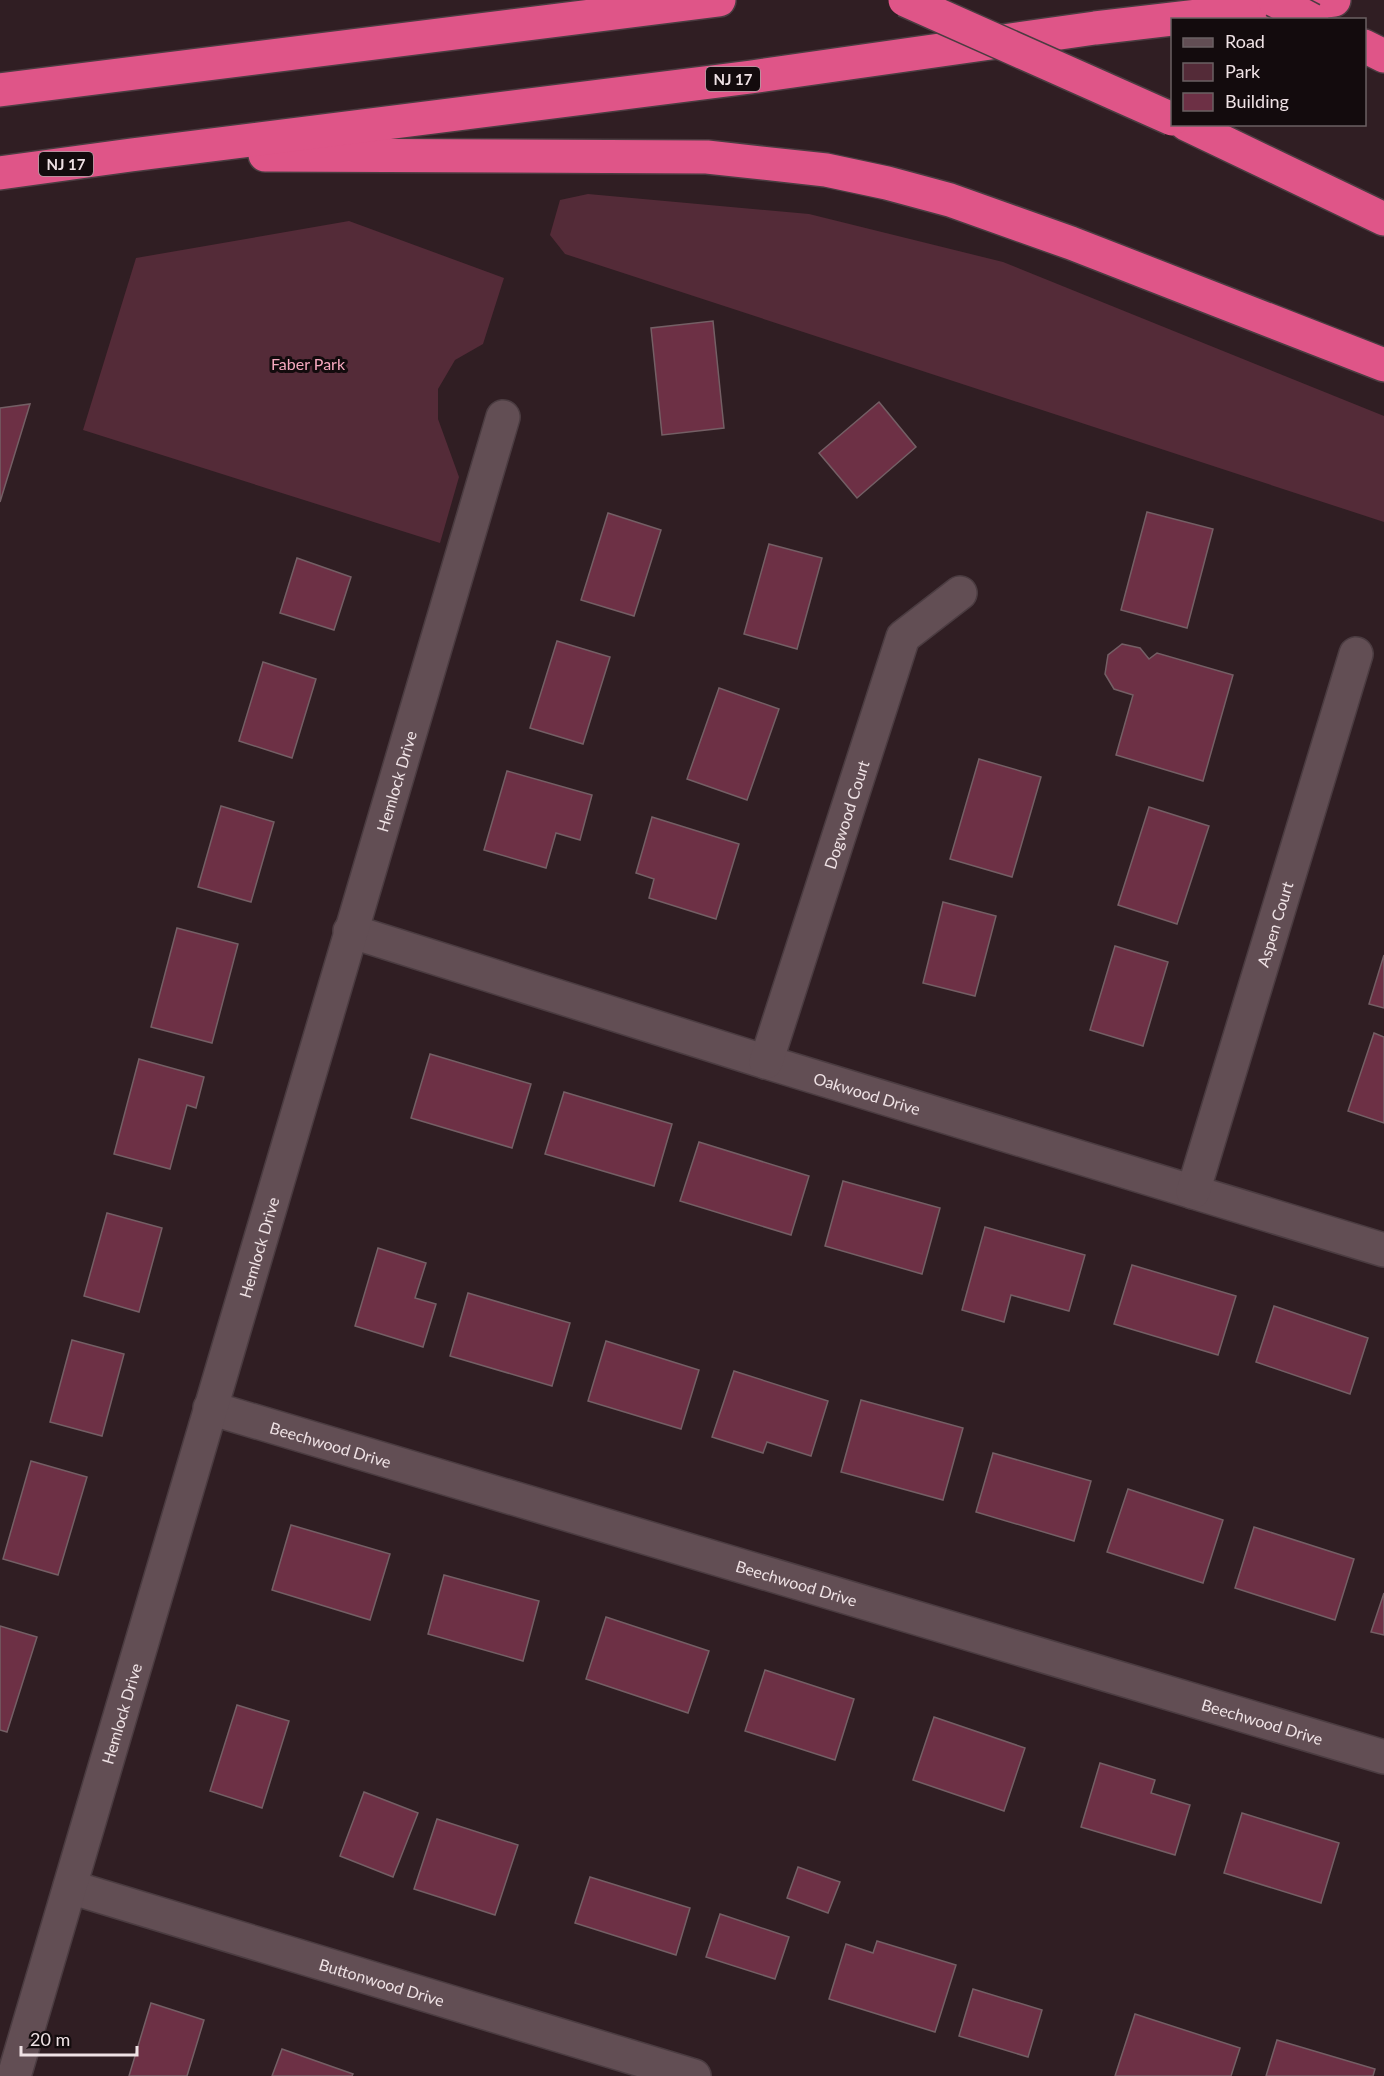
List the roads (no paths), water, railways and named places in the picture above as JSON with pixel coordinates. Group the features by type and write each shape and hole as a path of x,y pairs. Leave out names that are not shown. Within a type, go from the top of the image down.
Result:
{"highway":[{"path":"0,90 719,0"},
{"path":"905,0 1171,118"},
{"path":"1274,0 1308,18"},
{"name":"NJ 17","path":"1180,18 1334,0"},
{"name":"NJ 17","path":"0,173 131,154 751,77 1171,19"},
{"path":"1366,47 1384,56"},
{"path":"1190,126 1384,219"},
{"path":"131,154 707,157 826,170 950,200 1071,243 1384,365"}],"street":[{"name":"Hemlock Drive","path":"14,2076 503,417"},
{"name":"Dogwood Court","path":"766,1062 903,637 960,593"},
{"name":"Aspen Court","path":"1193,1192 1356,654"},
{"name":"Oakwood Drive","path":"350,932 766,1062 1384,1250"},
{"name":"Beechwood Drive","path":"210,1408 1384,1757"},
{"name":"Buttonwood Drive","path":"70,1887 694,2076"}],"park label":[{"name":"Faber Park","path":"308,363"}]}
